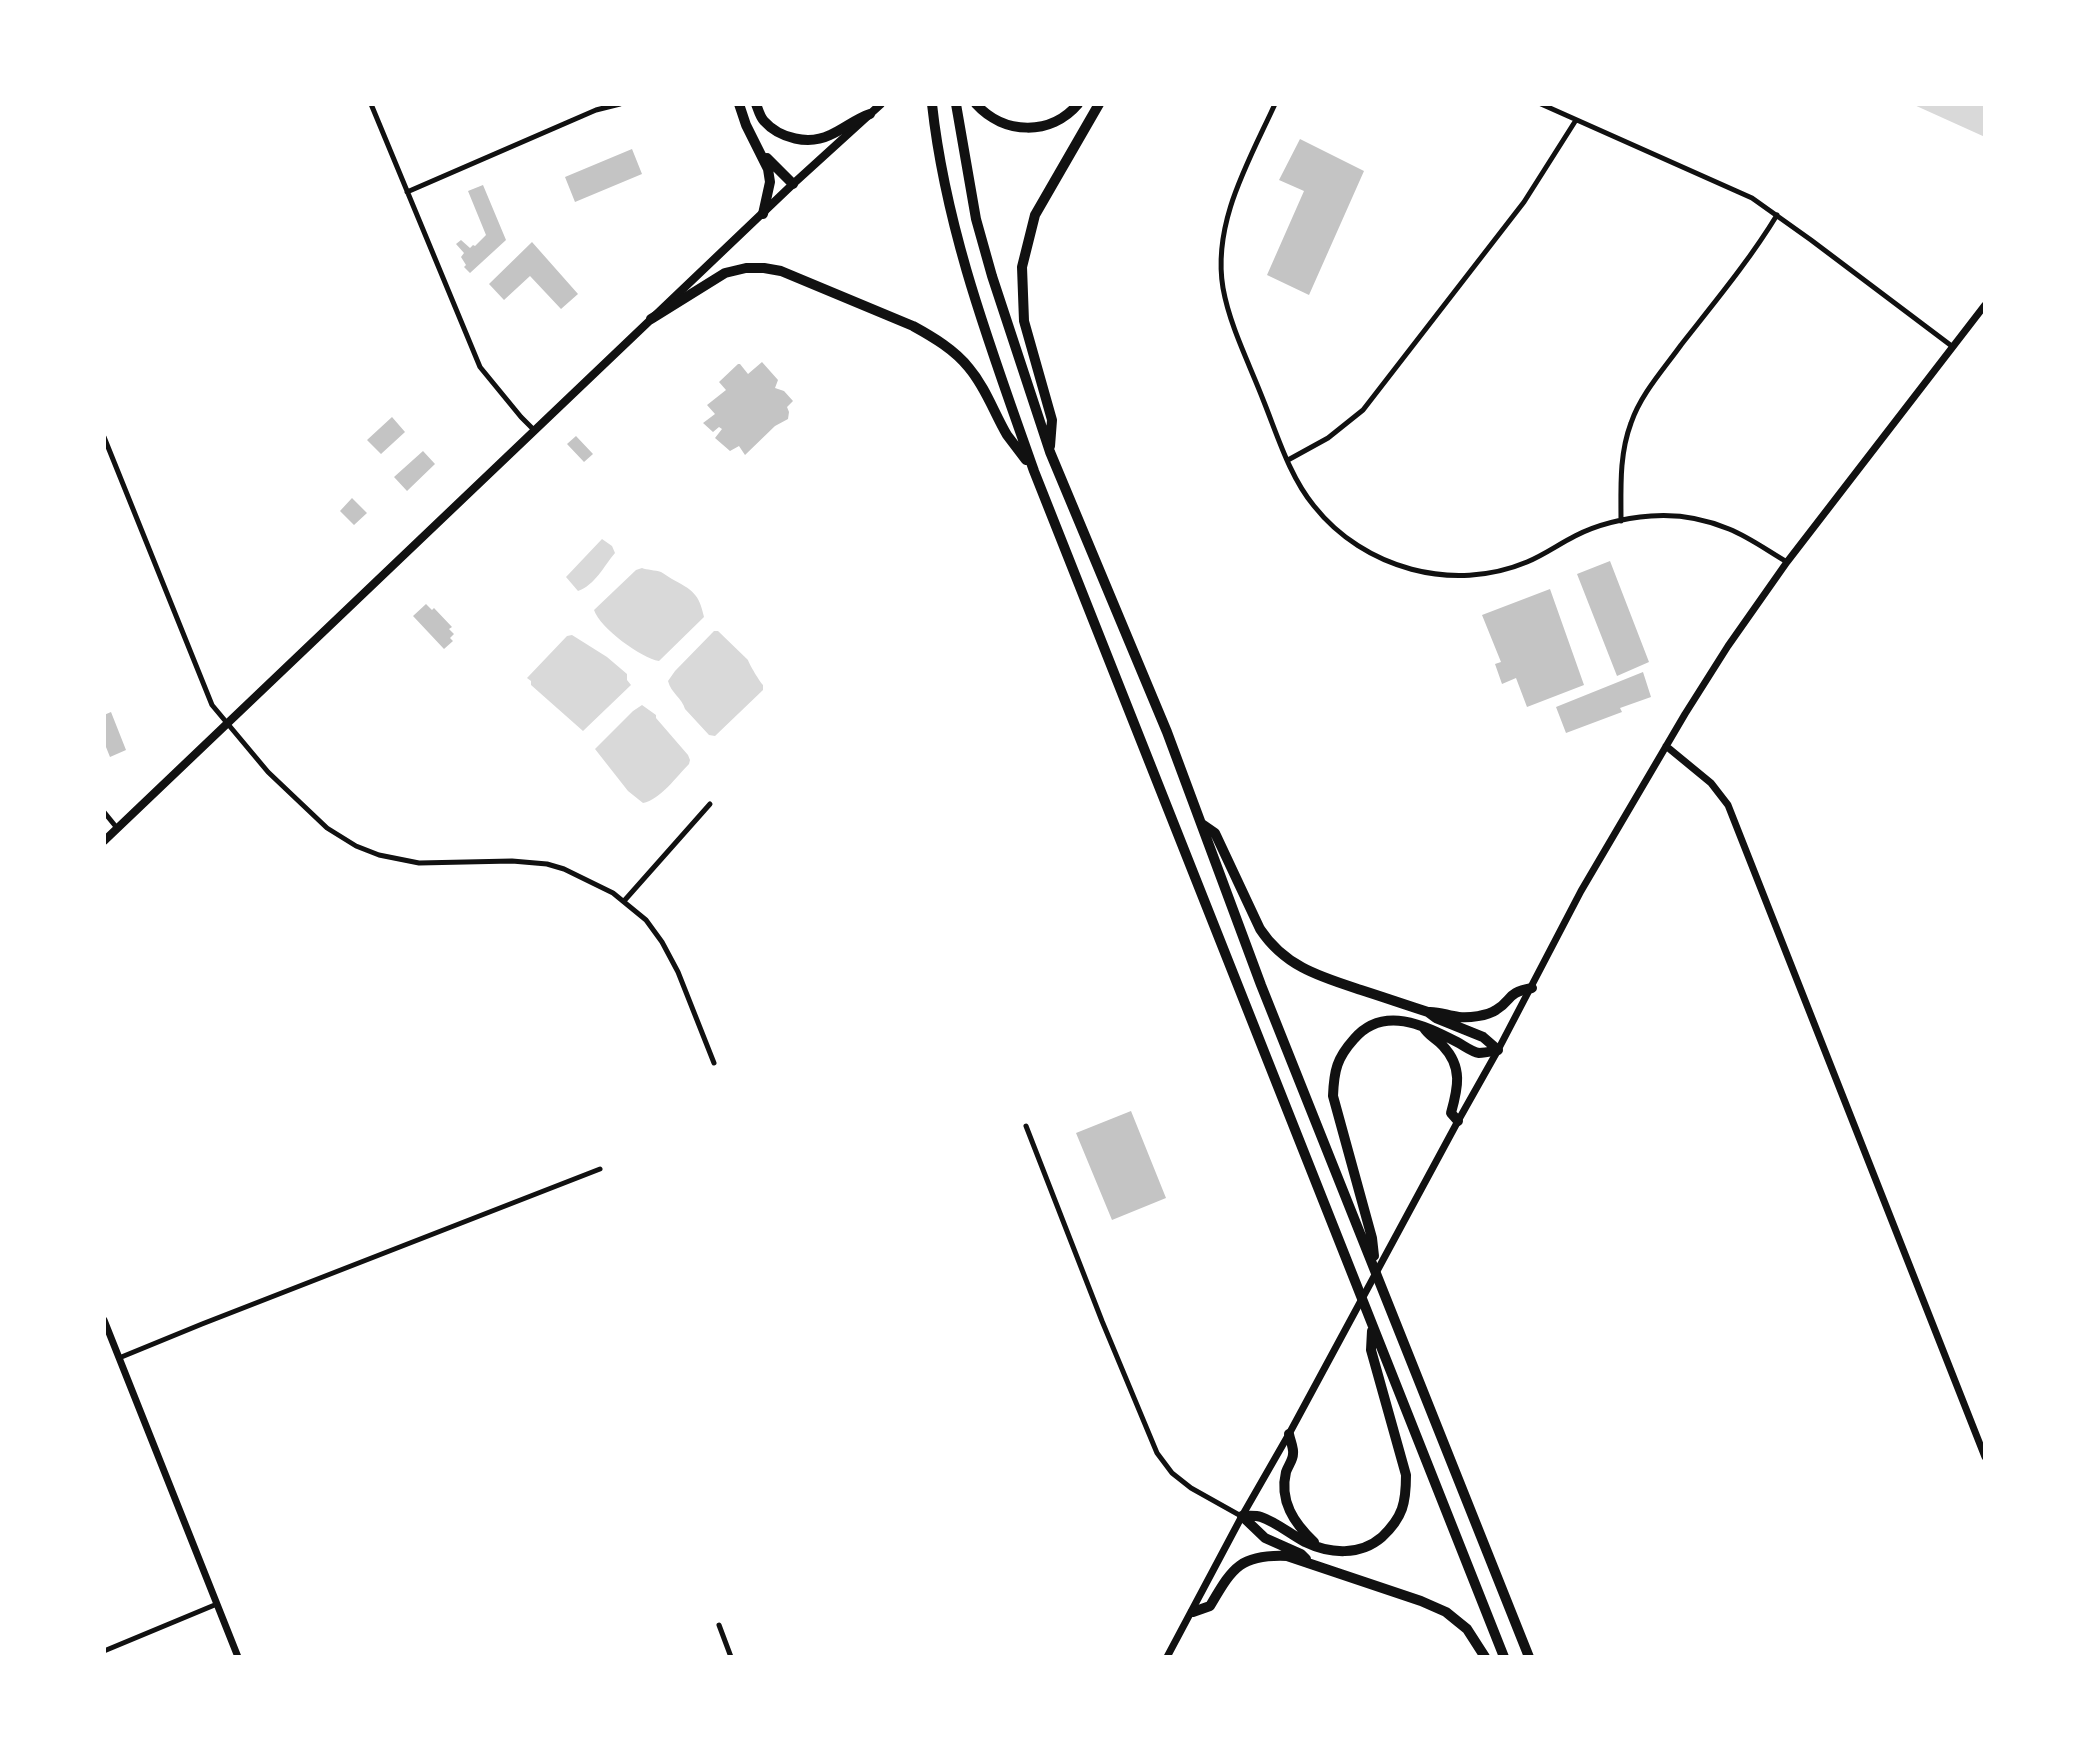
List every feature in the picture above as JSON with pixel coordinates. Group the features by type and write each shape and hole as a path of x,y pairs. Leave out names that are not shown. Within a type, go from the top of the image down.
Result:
{"highway":[{"path":"739,104 768,169 770,182 763,214"},
{"path":"756,104 764,121 778,132 797,140 830,136 870,114"},
{"path":"956,104 976,219 1050,452 1167,732 1261,985 1529,1657"},
{"path":"976,104 1000,122 1031,128 1050,125 1062,119 1078,104"},
{"path":"1050,452 1052,420 1024,321 1022,267 1035,215 1099,104"},
{"path":"931,106 944,191 958,247 1034,471 1504,1657"},
{"path":"757,148 793,184"},
{"path":"651,319 725,273 764,268 806,280 913,326 950,350 968,366 1007,435 1034,471"},
{"path":"1200,823 1215,833 1260,929 1285,957 1312,973 1428,1012 1483,1037 1498,1050"},
{"path":"1428,1012 1438,1011 1459,1017 1479,1016 1495,1010 1515,991 1532,988"},
{"path":"1376,1271 1372,1238 1333,1096 1340,1056 1360,1032 1382,1020 1406,1020 1478,1053 1498,1050"},
{"path":"1423,1026 1442,1045 1456,1069 1458,1087 1451,1113 1458,1121"},
{"path":"1242,1516 1258,1515 1308,1543 1346,1552 1360,1550 1376,1542 1393,1526 1402,1512 1406,1475 1371,1350 1372,1326"},
{"path":"1289,1434 1293,1453 1286,1473 1286,1503 1293,1519 1318,1546"},
{"path":"1242,1516 1265,1538 1301,1554 1309,1563"},
{"path":"1193,1612 1210,1606 1230,1573 1246,1561 1270,1555 1287,1556 1446,1612 1467,1629 1485,1657"}],"main road":[{"path":"104,841 793,184 881,104"}],"street":[{"path":"371,104 480,367 535,431"},
{"path":"407,192 596,110 620,104"},
{"path":"1275,104 1232,202 1223,236 1221,270 1226,303 1297,481 1314,507 1348,539 1391,563 1420,572 1468,575 1496,572 1526,563 1588,530 1650,516 1696,519 1730,529 1787,562"},
{"path":"1541,104 1752,198 1953,347"},
{"path":"1288,460 1328,438 1363,410 1524,202 1576,120"},
{"path":"1621,521 1623,447 1636,411 1777,215"},
{"path":"1167,1657 1532,988 1581,891 1666,746 1728,646 1787,562 1985,305"},
{"path":"104,437 212,705 268,772 313,817 356,846 379,855 419,863 512,861 547,864 598,885 624,901 646,920 662,942 678,972 714,1063"},
{"path":"1666,746 1711,783 1728,805 1985,1457"},
{"path":"624,901 710,804"},
{"path":"104,812 118,829"},
{"path":"1026,1126 1157,1453 1172,1473 1191,1488 1242,1516"},
{"path":"119,1358 600,1169"},
{"path":"104,1320 238,1657"},
{"path":"104,1651 217,1604"},
{"path":"719,1625 731,1657"}],"shaded area":[{"path":"1912,104 1985,104 1985,137"},
{"path":"602,539 612,546 615,553 594,580 578,591 566,577"},
{"path":"642,568 661,572 690,590 700,602 704,617 659,661 622,641 604,625 594,610 636,570"},
{"path":"714,631 718,631 748,660 763,685 763,690 715,736 709,735 685,709 668,681"},
{"path":"572,635 607,657 627,674 631,685 583,731 527,678 567,636"},
{"path":"642,705 656,715 690,760 662,793 643,803 628,791 595,749"}],"building":[{"path":"1300,139 1364,171 1309,295 1267,275 1304,191 1279,180"},
{"path":"632,149 642,174 575,202 565,177"},
{"path":"483,185 506,240 470,273 461,257 464,253 456,244 461,240 470,248 486,235 468,191"},
{"path":"532,242 578,294 561,309 530,276 504,300 489,284"},
{"path":"762,362 778,380 775,388 784,391 793,401 787,407 788,419 775,426 745,455 739,446 730,451 715,438 722,429 719,427 713,432 703,423 715,414 707,405 726,390 719,382 738,364 748,374"},
{"path":"392,417 405,432 381,454 367,440"},
{"path":"576,436 593,454 584,462 567,444"},
{"path":"423,451 435,464 407,491 394,477"},
{"path":"352,498 367,513 354,525 340,511"},
{"path":"1610,561 1649,662 1617,676 1577,574"},
{"path":"1550,589 1584,685 1527,707 1516,678 1502,684 1495,664 1501,662 1482,615"},
{"path":"426,604 452,627 449,629 454,634 450,638 453,641 444,649 413,616"},
{"path":"1643,672 1651,697 1620,708 1622,712 1566,733 1556,707"},
{"path":"111,712 126,750 110,757 104,742 104,715"},
{"path":"1131,1111 1166,1198 1112,1220 1076,1133"}]}
